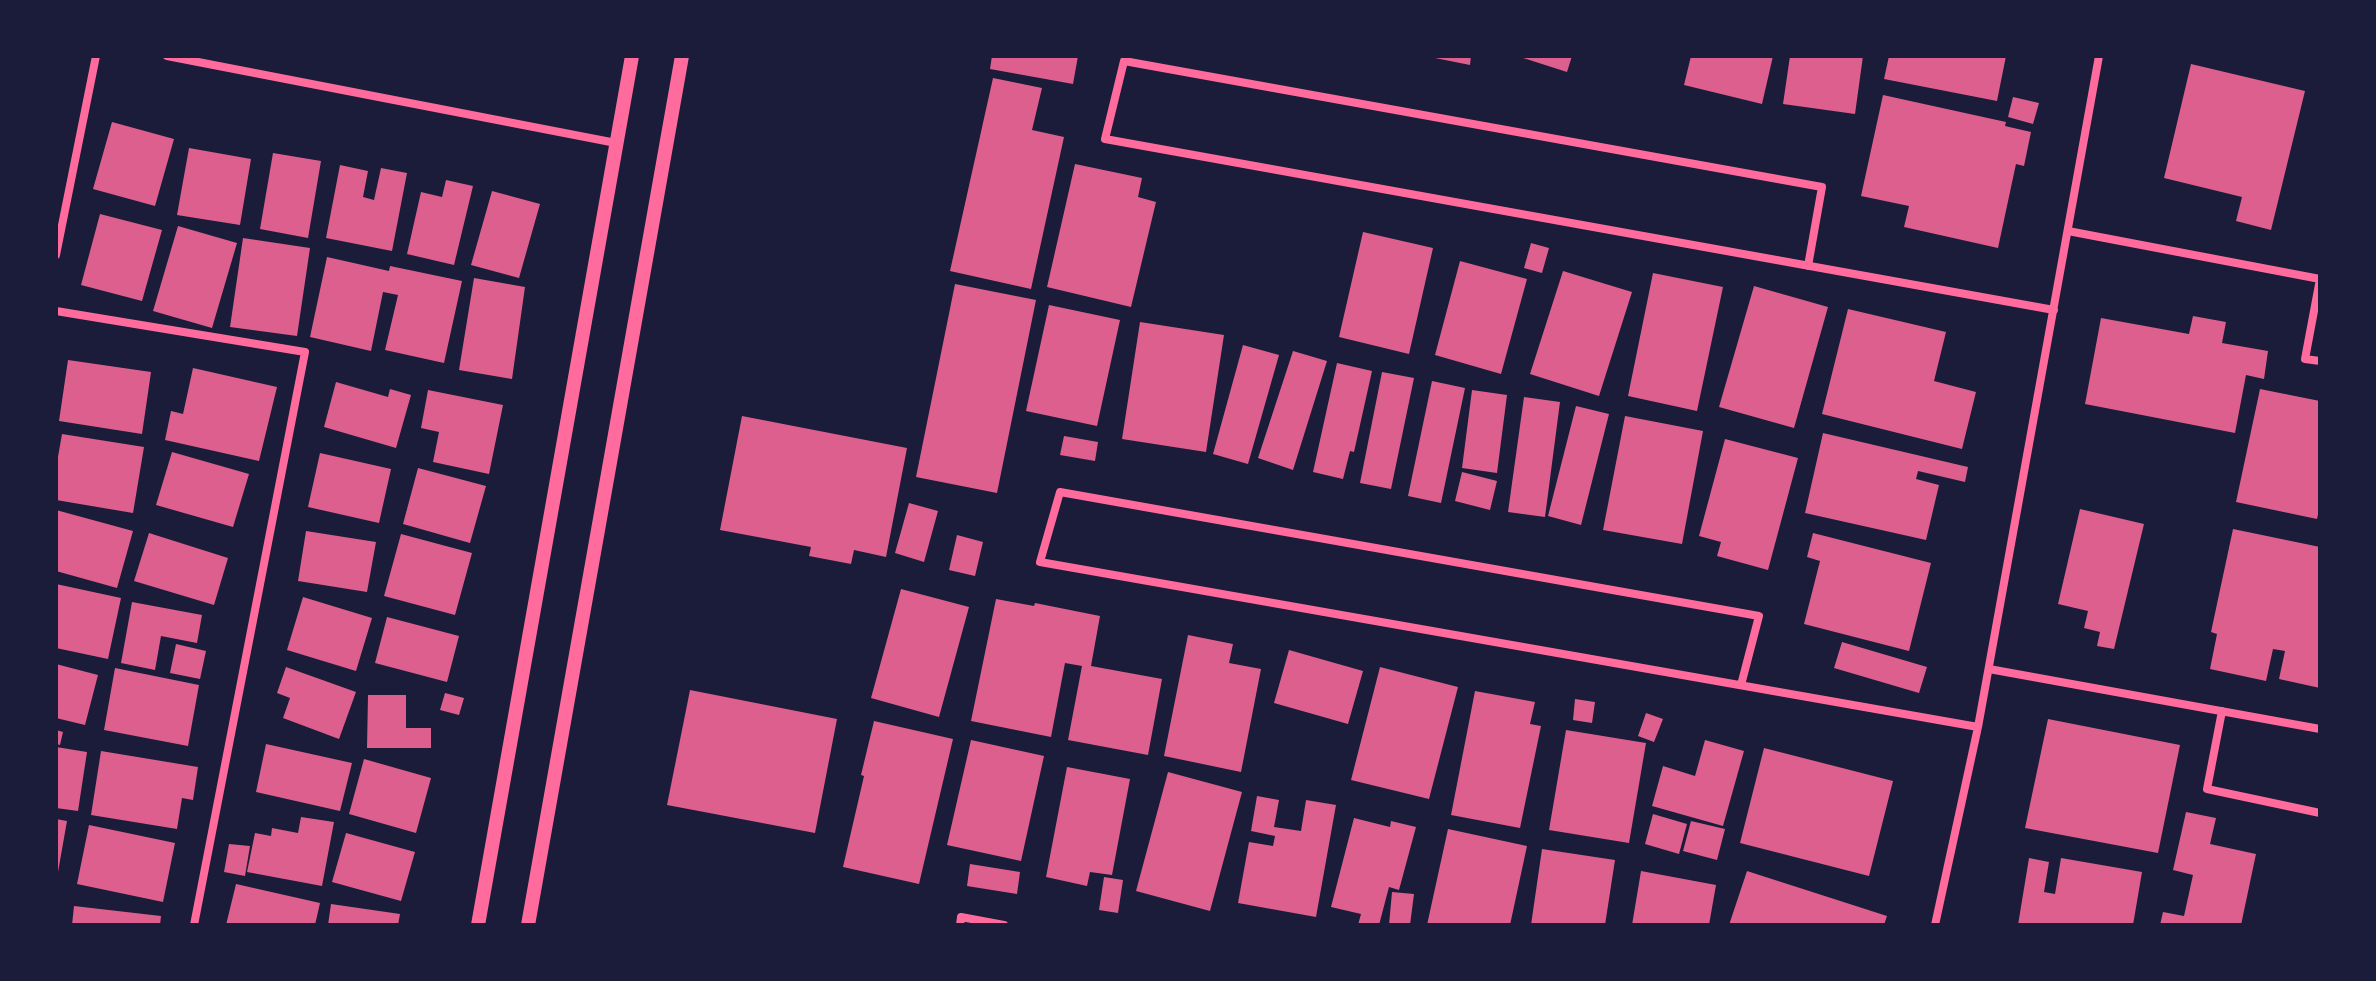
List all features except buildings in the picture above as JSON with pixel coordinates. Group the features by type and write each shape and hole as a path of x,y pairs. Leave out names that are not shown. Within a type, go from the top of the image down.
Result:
{"street":[{"path":"56,255 96,56"},
{"path":"167,56 616,143"},
{"path":"478,925 632,56"},
{"path":"528,925 682,56"},
{"path":"1935,925 1989,669 2099,56"},
{"path":"1808,266 1822,187 1124,61 1105,139 1808,266 2054,310"},
{"path":"2068,231 2320,279 2305,359 2320,361"},
{"path":"56,311 305,352 194,925"},
{"path":"1741,685 1759,616 1060,492 1040,562 1978,727"},
{"path":"1989,669 2320,729"},
{"path":"2222,711 2207,789 2320,813"},
{"path":"960,925 961,917 1004,925"}]}
